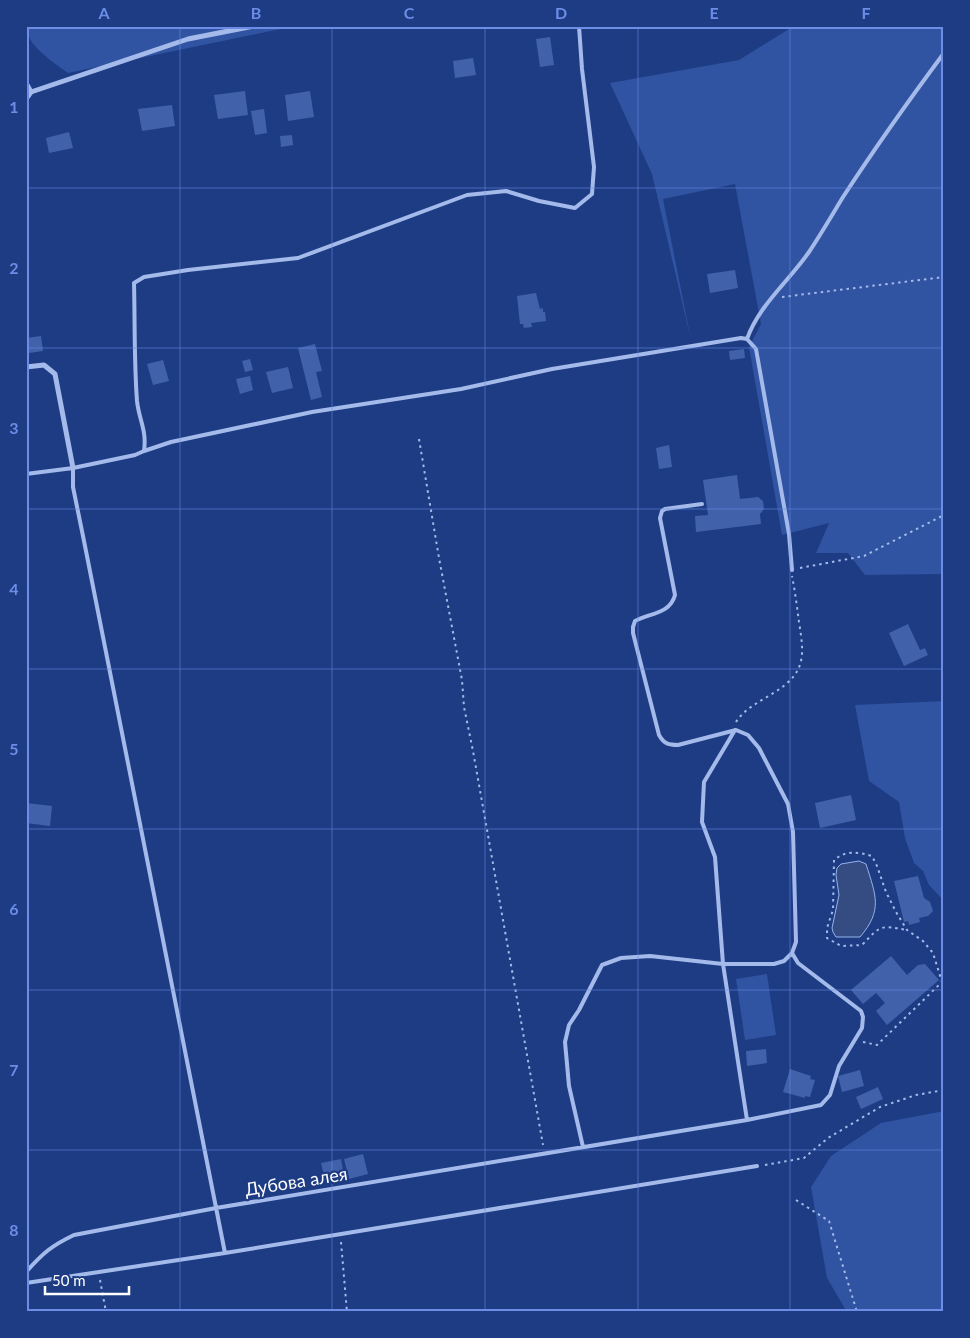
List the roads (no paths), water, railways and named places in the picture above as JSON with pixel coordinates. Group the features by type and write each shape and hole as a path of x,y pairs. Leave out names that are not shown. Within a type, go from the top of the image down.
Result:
{"street":[{"path":"26,99 31,92 188,39 254,26"},
{"path":"26,83 31,92"},
{"path":"26,367 44,365 55,374 73,468"}],"lane":[{"path":"144,451 146,437 138,404 135,357 134,283 144,277 188,270 298,258 467,195 506,191 575,208 592,194 594,167 582,69 580,26"},
{"path":"747,339 751,328 771,299 809,253 849,188 918,87 944,53"},
{"path":"26,474 73,468 135,455 171,442 312,412 460,389 562,367 741,338 747,339 756,349 789,534 792,570"},
{"path":"73,468 74,487 84,541 225,1253"},
{"path":"582,1147 569,1086 565,1042 570,1025 602,965 621,958 650,956 723,964 774,964 784,961 792,953 796,942 793,832 788,804 759,748 748,736 736,730 678,745 670,745 663,742 659,735 633,633 635,621 662,611 673,602 674,595 660,518 662,511 702,504"},
{"path":"736,730 704,782 702,822 715,857 723,964 747,1120"},
{"name":"Дубова алея","path":"26,1272 38,1257 54,1245 74,1235 216,1208 747,1120 821,1105 830,1095 839,1066 863,1023 863,1017 861,1011 798,964 792,953"},
{"path":"26,1283 225,1253 757,1166"}]}
